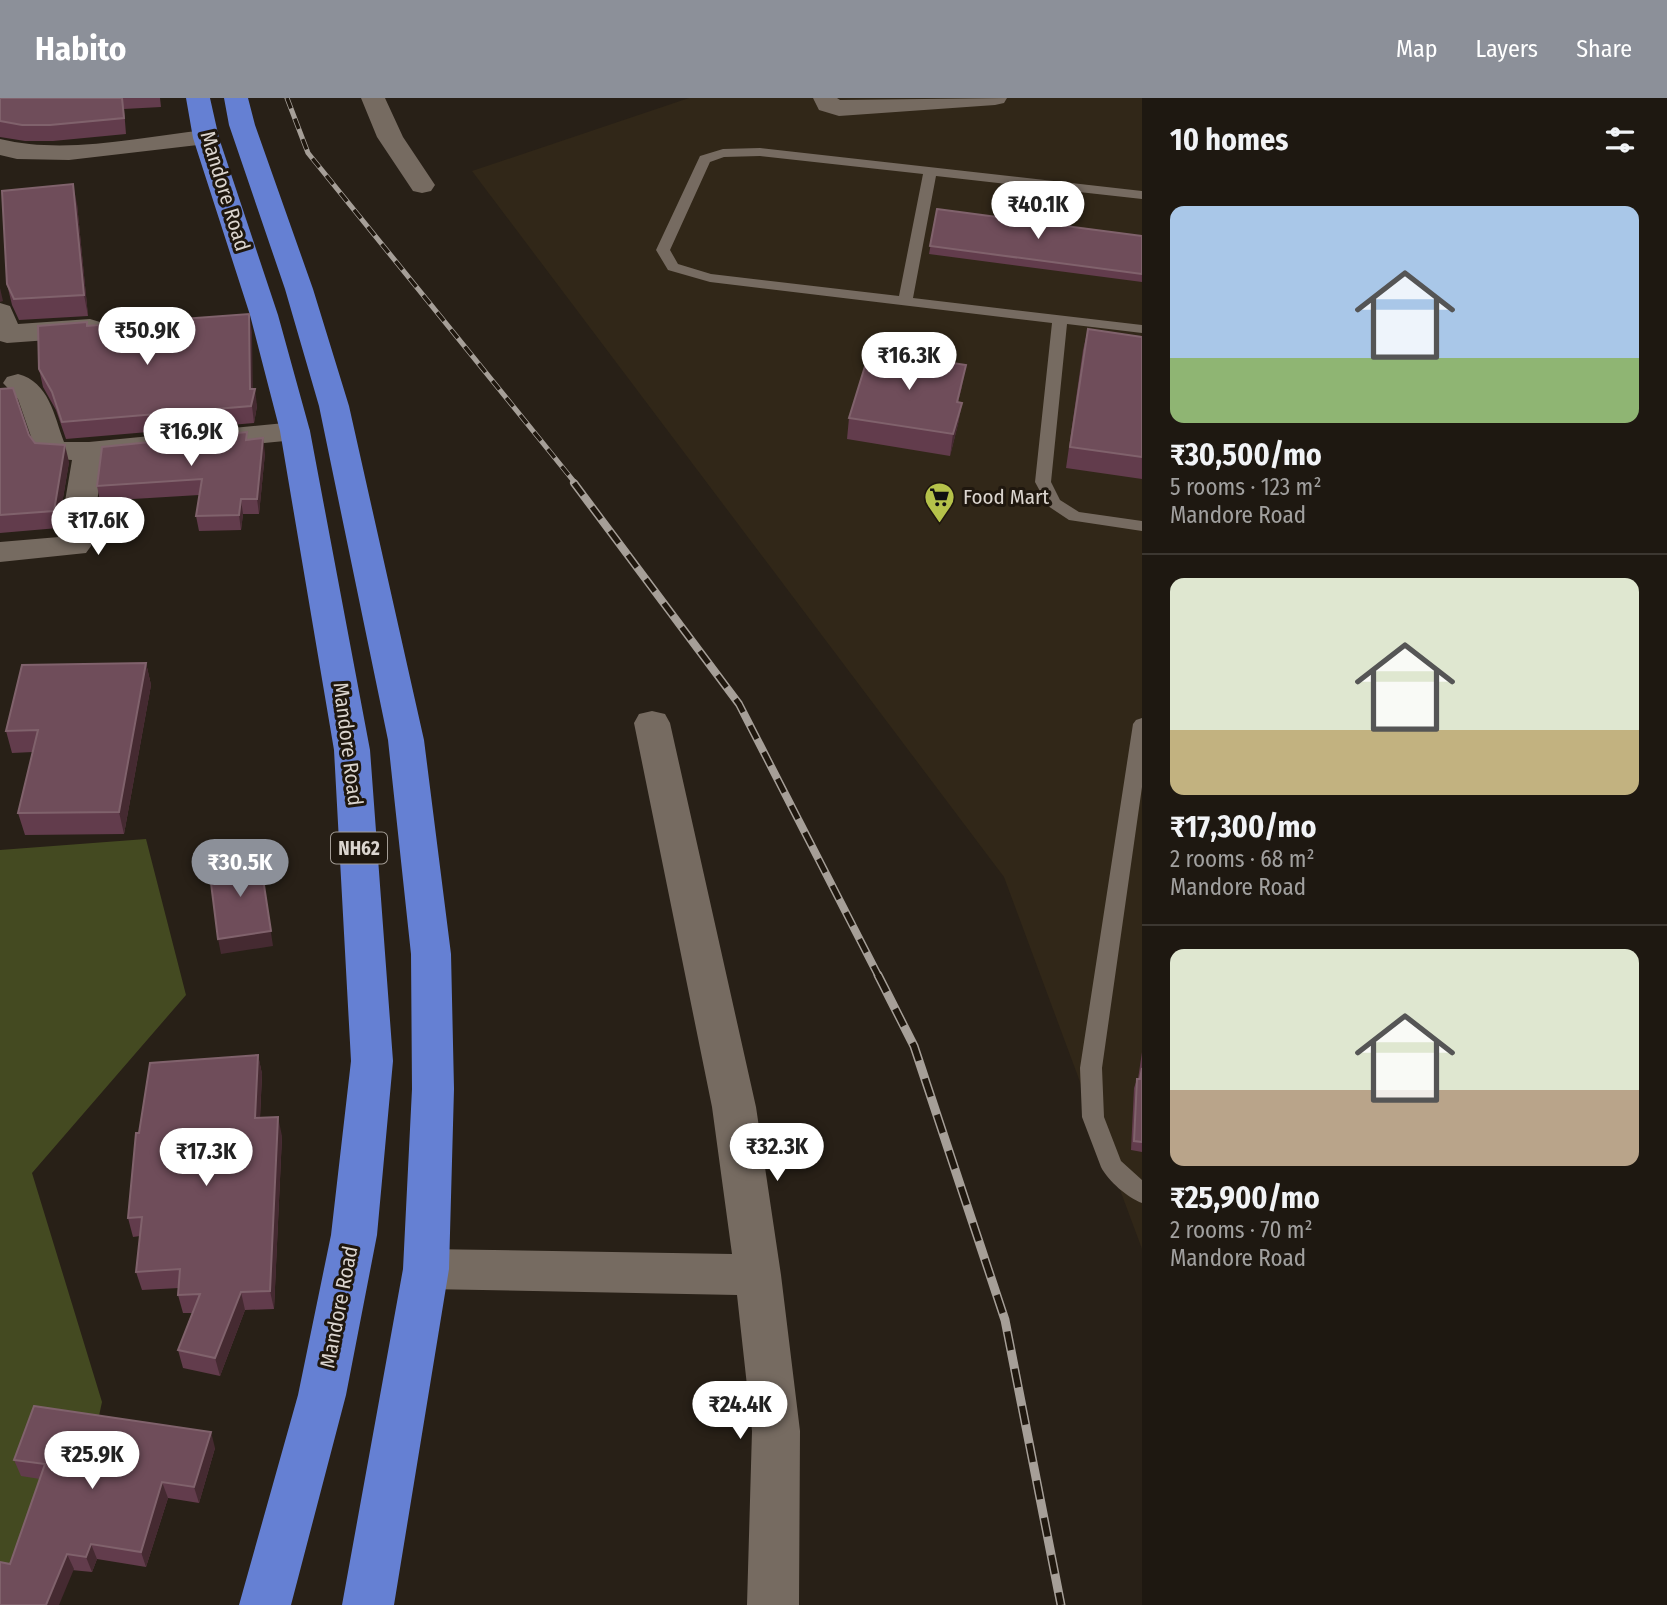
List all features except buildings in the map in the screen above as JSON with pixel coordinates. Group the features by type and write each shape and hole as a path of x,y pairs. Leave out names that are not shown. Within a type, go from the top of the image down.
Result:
{"highway":[{"name":"Mandore Road","path":"198,98 251,316 295,431 352,750 372,1061 354,1235 322,1395 265,1605"},
{"name":"Mandore Road","path":"236,98 242,125 299,289 334,406 407,740 431,954 433,1090 426,1269 368,1605"}],"street":[{"path":"373,98 390,137 422,186"},
{"path":"825,98 828,105 839,108 995,98"},
{"path":"0,147 20,152 206,138"},
{"path":"117,326 2,327 9,385 32,396 52,451 89,451 295,431"},
{"path":"0,552 74,546 89,451"},
{"path":"652,723 734,1107 758,1275 776,1431 774,1605"},
{"path":"426,1269 758,1275"}],"lane":[{"path":"1142,195 760,152 723,153 705,159 663,250 673,267 710,278 1142,329"},
{"path":"905,301 930,171"},
{"path":"1060,319 1043,482 1054,503 1075,516 1142,526"},
{"path":"1142,724 1091,1068 1093,1117 1112,1167 1142,1194"}],"shaded area":[{"name":"Food Mart","path":"689,98 1142,98 1142,1249 1004,877 472,171"}],"green space":[{"path":"146,839 186,995 32,1173 102,1402 58,1605 0,1605 0,850"}],"railway":[{"path":"287,98 308,153 576,484"},
{"path":"574,483 739,704 879,977"},
{"path":"878,975 914,1046 1005,1320 1061,1605"}],"place":[{"name":"Food Mart","path":"940,524"}]}
